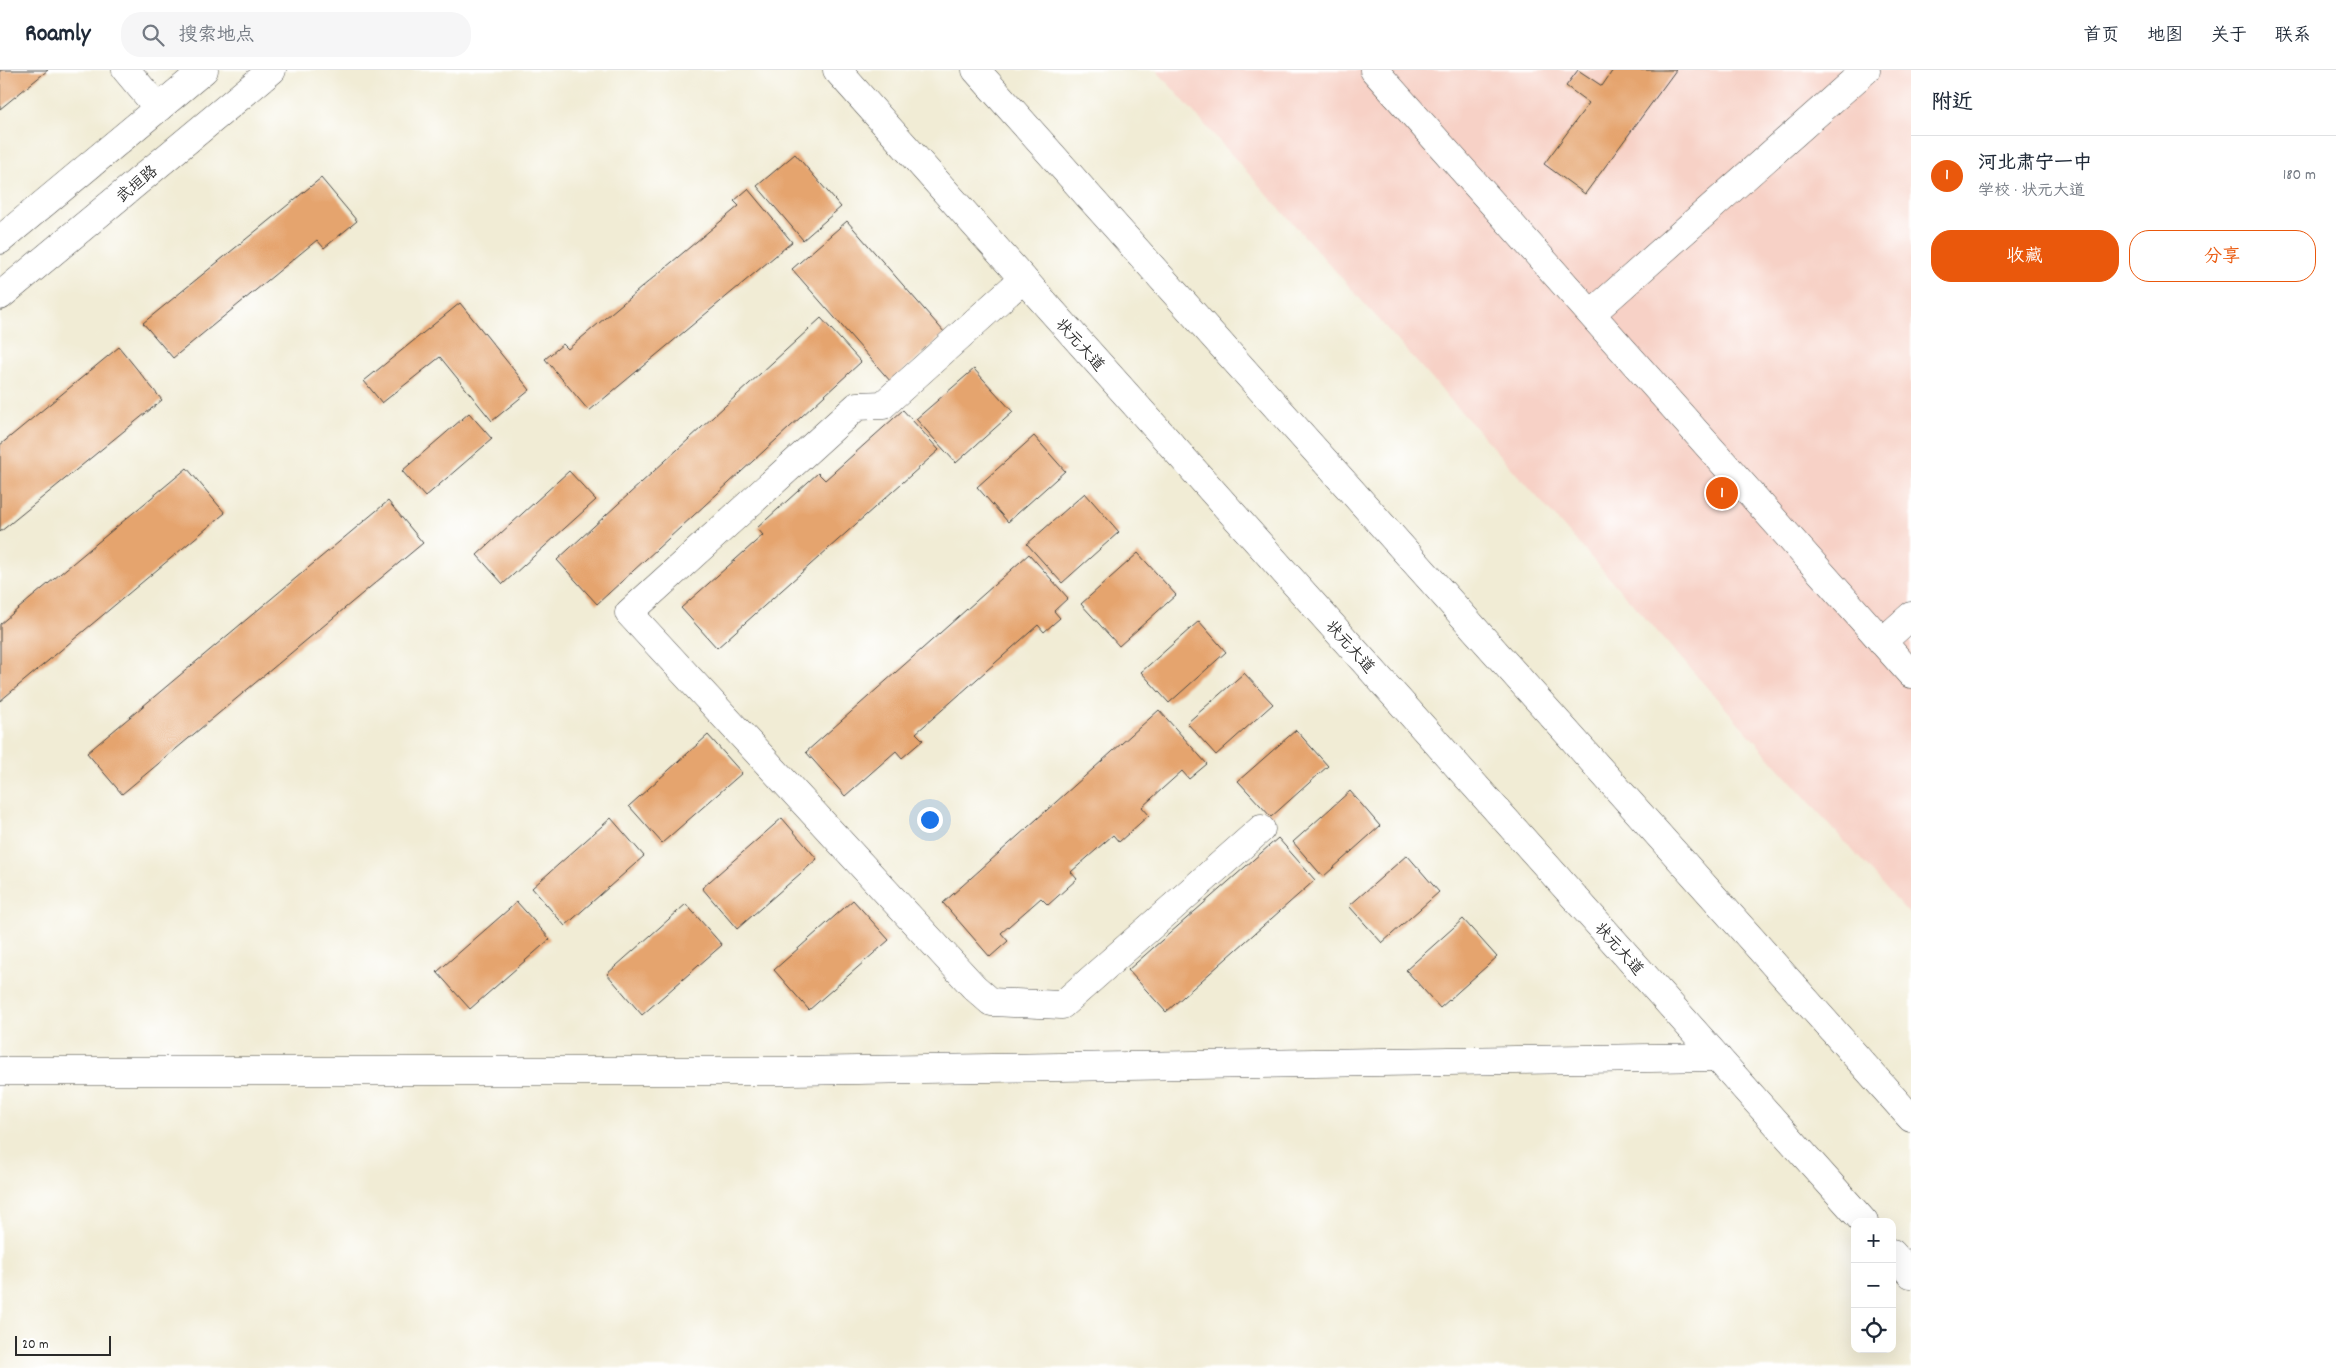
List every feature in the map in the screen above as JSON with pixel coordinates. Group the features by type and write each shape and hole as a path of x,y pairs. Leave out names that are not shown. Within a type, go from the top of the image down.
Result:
{"main road":[{"path":"126,70 158,108"},
{"path":"0,240 204,70"},
{"name":"武垣路","path":"0,296 272,70"},
{"name":"状元大道","path":"837,70 1860,1218"},
{"path":"976,70 1911,1118"},
{"path":"1374,70 1911,674"},
{"path":"1591,314 1866,70"},
{"path":"1023,279 883,405 857,406 629,614 974,987 991,1002 1062,1005 1261,829"},
{"path":"1882,642 1911,616"},
{"path":"0,1071 791,1072 1717,1057"},
{"path":"1896,1257 1911,1274"}],"shaded area":[{"path":"1156,70 1911,70 1911,916"}],"building":[{"path":"0,70 48,70 0,109"},
{"path":"1578,70 1602,86 1613,70 1676,70 1585,194 1544,164 1589,103 1566,86"},
{"path":"795,154 841,207 803,240 757,186"},
{"path":"321,178 357,221 324,248 317,240 173,358 143,323"},
{"path":"748,189 792,242 589,411 545,359 563,344 568,349 739,206 734,201"},
{"path":"847,221 945,333 891,382 792,269"},
{"path":"460,303 530,390 492,421 440,357 382,403 364,381"},
{"path":"821,318 861,362 597,604 557,560"},
{"path":"119,347 162,400 0,532 0,445"},
{"path":"974,369 1013,412 956,463 916,419"},
{"path":"903,410 939,450 717,648 681,608 763,535 757,528 818,473 825,480"},
{"path":"469,413 492,439 425,497 402,471"},
{"path":"1034,436 1065,471 1008,522 977,487"},
{"path":"187,468 225,513 0,701 0,624"},
{"path":"569,471 596,500 503,584 477,555"},
{"path":"1085,493 1119,532 1062,583 1027,544"},
{"path":"388,501 423,543 122,794 87,753"},
{"path":"1138,553 1176,595 1119,646 1081,604"},
{"path":"1029,554 1068,598 1054,611 1060,618 1044,632 1038,625 916,733 923,740 902,758 896,751 845,796 806,752"},
{"path":"1199,621 1226,652 1169,703 1141,672"},
{"path":"1244,673 1273,704 1216,755 1187,723"},
{"path":"1159,710 1207,764 1189,779 1182,771 1142,807 1149,815 1119,842 1113,835 1071,872 1077,879 1048,905 1041,898 1001,933 1008,941 990,957 943,903"},
{"path":"1296,730 1328,766 1271,817 1238,781"},
{"path":"708,735 742,773 662,843 629,806"},
{"path":"1350,791 1380,826 1323,877 1293,842"},
{"path":"611,818 644,856 565,926 532,888"},
{"path":"782,818 817,859 737,929 702,888"},
{"path":"1278,838 1315,880 1166,1012 1128,970"},
{"path":"1407,855 1439,892 1382,943 1349,906"},
{"path":"853,900 889,940 809,1010 774,970"},
{"path":"517,902 550,939 470,1009 437,972"},
{"path":"686,904 722,945 642,1015 607,974"},
{"path":"1463,919 1497,957 1440,1008 1406,970"}],"place":[{"name":"河北肃宁一中","path":"1722,493"}]}
